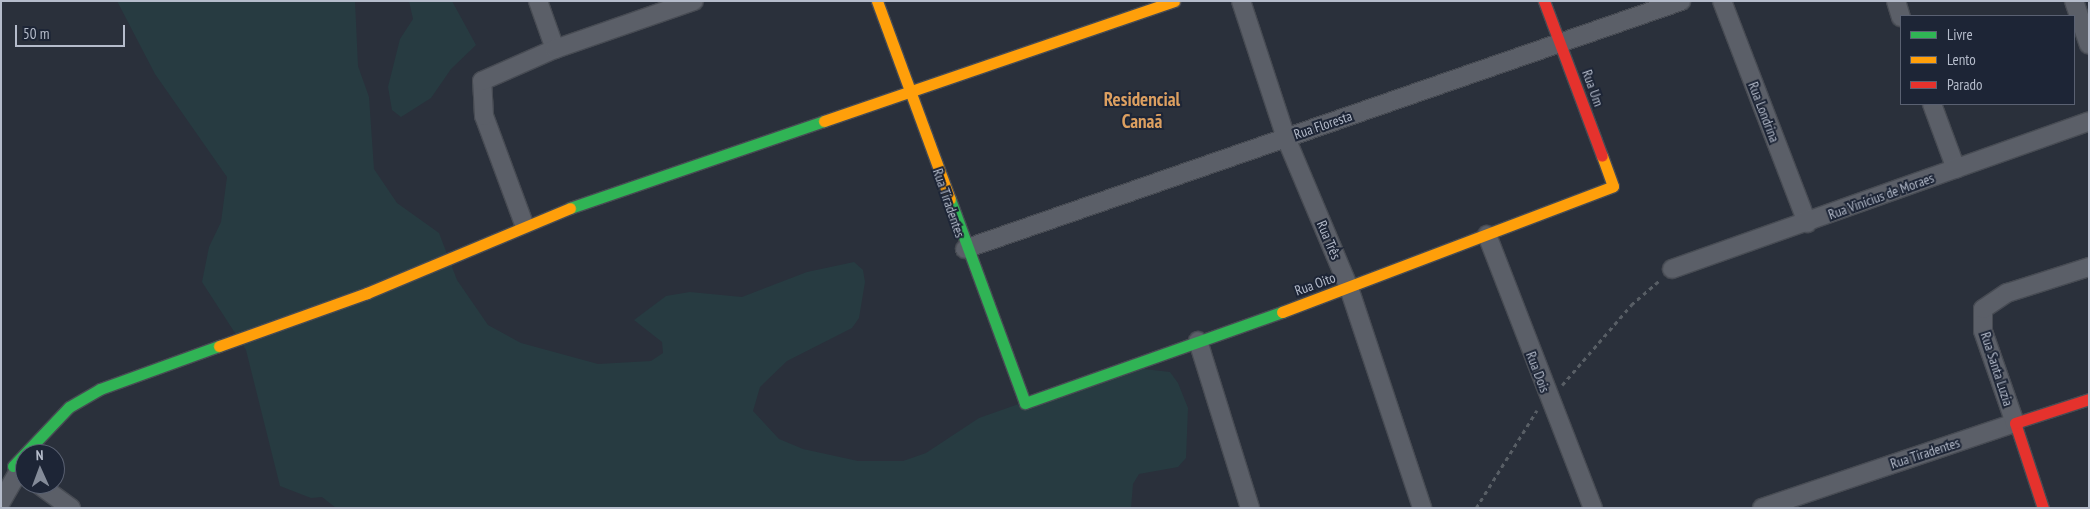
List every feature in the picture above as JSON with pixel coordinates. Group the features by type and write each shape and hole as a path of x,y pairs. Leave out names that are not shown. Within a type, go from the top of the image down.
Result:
{"street":[{"path":"538,1 555,49"},
{"path":"524,224 484,116 482,81 555,49 694,1"},
{"name":"Rua Tiradentes","path":"877,1 912,94 965,249 1025,403"},
{"path":"1,502 11,467 69,407 100,389 367,293 524,224 912,94 1174,1"},
{"name":"Rua Três","path":"1241,1 1286,138 1349,288 1422,508"},
{"name":"Rua Um","path":"1544,1 1613,186"},
{"name":"Rua Floresta","path":"965,249 1681,1"},
{"name":"Rua Londrina","path":"1722,1 1807,223"},
{"path":"1896,1 1900,15"},
{"path":"2074,1 2087,37"},
{"path":"1932,105 1956,169"},
{"name":"Rua Vinícius de Moraes","path":"1672,269 1807,223 2089,121"},
{"name":"Rua Oito","path":"1025,403 1349,288 1613,186"},
{"name":"Rua Dois","path":"1487,235 1593,508"},
{"name":"Rua Santa Luzia","path":"2015,423 1983,331 1982,309 2006,294 2089,267"},
{"path":"1198,341 1250,508"},
{"name":"Rua Tiradentes","path":"1762,508 2089,399"},
{"path":"2015,423 2043,508"},
{"path":"52,494 71,508"}],"path":[{"path":"1476,508 1507,452 1548,396 1589,359 1631,305 1672,269"}],"shaded area":[{"path":"117,1 355,1 358,66 369,97 374,169 397,203 439,233 457,280 488,325 521,343 598,364 651,361 663,353 662,342 634,320 666,296 690,292 742,297 807,272 854,262 863,270 865,282 859,318 852,328 787,361 760,387 753,411 779,439 803,449 858,461 903,461 926,453 979,418 1114,370 1144,369 1170,372 1178,383 1188,408 1186,458 1178,467 1139,474 1133,484 1131,508 336,508 322,497 311,498 280,486 246,350 202,282 209,247 221,222 227,177 155,74"},
{"path":"409,1 452,1 476,45 451,69 431,98 401,117 392,110 388,87 400,39 413,19"}],"traffic: fast":[{"path":"570,208 824,121"},
{"path":"950,199 1025,403 1282,312"},
{"path":"13,466 69,407 100,389 219,346"}],"traffic: slow":[{"path":"877,1 950,199"},
{"path":"824,121 1174,1"},
{"path":"1282,312 1613,186 1602,156"},
{"path":"219,346 367,293 570,208"}],"traffic: jam":[{"path":"1544,1 1602,156"},
{"path":"2043,508 2015,423 2089,399"}],"district":[{"name":"Residencial Canaã","path":"1142,111"}]}
